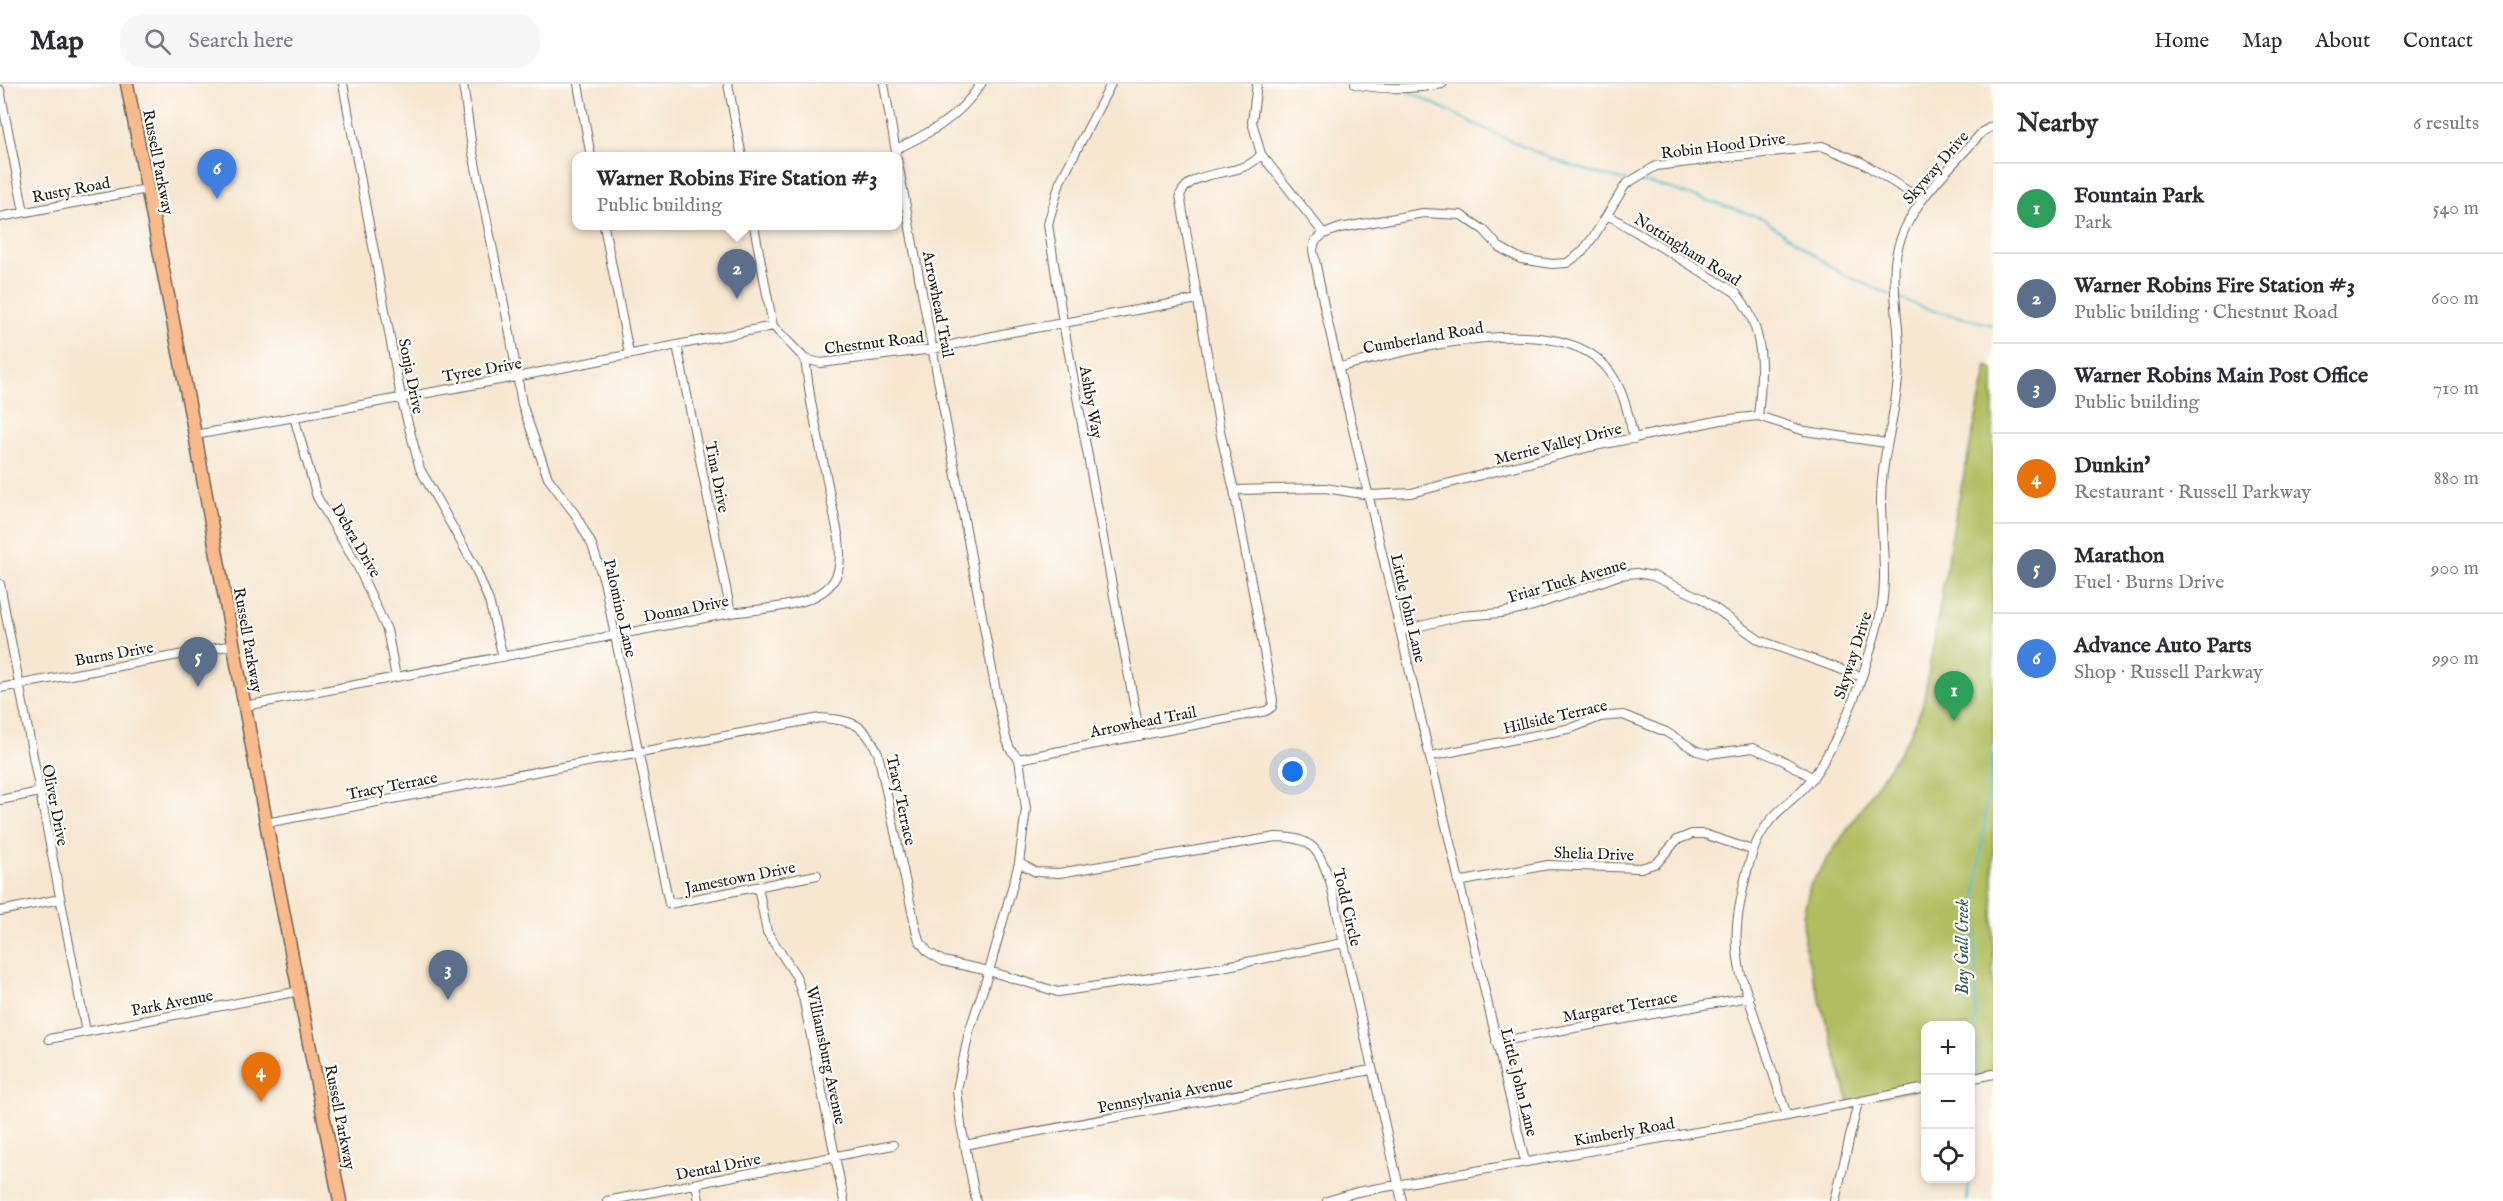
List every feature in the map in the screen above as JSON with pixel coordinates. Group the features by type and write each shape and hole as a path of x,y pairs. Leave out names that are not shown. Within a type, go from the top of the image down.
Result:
{"main road":[{"name":"Russell Parkway","path":"127,84 195,435 266,823 340,1201"}],"street":[{"name":"Sonja Drive","path":"343,84 401,397 420,468 475,567 489,601 503,657"},
{"name":"Palomino Lane","path":"463,84 472,148 509,328 516,377 530,431 548,478 575,514 591,545 604,581 669,904"},
{"path":"578,84 590,152"},
{"path":"728,84 741,152"},
{"name":"Arrowhead Trail","path":"884,84 897,152"},
{"path":"900,152 958,113 981,84"},
{"name":"Ashby Way","path":"1111,84 1060,182 1049,214 1049,239 1140,736"},
{"path":"1257,84 1252,122 1261,154 1324,234"},
{"path":"1355,84 1374,89 1442,84"},
{"path":"0,90 24,212"},
{"name":"Skyway Drive","path":"1787,1116 1736,952 1735,930 1739,900 1752,850 1771,819 1813,778 1842,726 1862,677 1882,603 1881,500 1886,443 1895,404 1899,364 1895,287 1899,239 1909,218 1922,200 1982,132 1993,126"},
{"name":"Robin Hood Drive","path":"1324,234 1340,228 1423,213 1461,215 1484,230 1499,247 1521,259 1552,264 1567,263 1582,252 1626,184 1656,166 1822,146 1861,162 1922,200"},
{"name":"Arrowhead Trail","path":"902,181 998,702 1006,738 1010,749 1018,759 1272,708 1273,700 1234,490 1221,436 1180,195 1183,188 1192,181 1250,164 1261,154"},
{"name":"Rusty Road","path":"0,217 147,189"},
{"name":"Nottingham Road","path":"1608,215 1735,292 1745,304 1757,330 1762,360 1758,416"},
{"path":"605,230 629,353"},
{"path":"755,230 773,326"},
{"name":"Little John Lane","path":"1324,234 1315,241 1313,250 1324,306 1525,1162"},
{"name":"Chestnut Road","path":"773,326 805,359 821,363 933,349 1063,322 1198,299"},
{"name":"Tyree Drive","path":"195,435 516,377 773,326"},
{"name":"Cumberland Road","path":"1340,367 1463,340 1542,337 1570,342 1602,363 1614,376 1624,399 1634,439"},
{"name":"Tina Drive","path":"677,345 732,613"},
{"name":"Donna Drive","path":"244,706 732,613 807,601 823,592 838,574 839,539 811,402 805,359"},
{"name":"Merrie Valley Drive","path":"1234,490 1325,488 1369,495 1411,493 1590,447 1721,420 1758,416 1805,431 1886,443"},
{"name":"Debra Drive","path":"294,417 317,496 357,565 387,630 396,678"},
{"name":"Friar Tuck Avenue","path":"1400,631 1461,616 1501,613 1533,606 1620,575 1636,573 1653,576 1701,598 1759,640 1776,648 1862,677"},
{"name":"Oliver Drive","path":"0,584 86,1032"},
{"name":"Burns Drive","path":"0,688 233,645"},
{"name":"Hillside Terrace","path":"1431,756 1572,728 1600,717 1623,715 1666,732 1697,751 1709,754 1753,748 1774,756 1813,778"},
{"name":"Tracy Terrace","path":"266,823 820,718 842,719 860,725 872,740 878,753 919,940 928,952 943,961 989,971 1058,992 1217,968 1342,943"},
{"path":"976,1201 964,1145 957,1090 969,1032 989,971 1019,863 1026,809 1018,759"},
{"path":"0,800 40,792"},
{"name":"Shelia Drive","path":"1458,882 1548,865 1641,868 1657,863 1677,840 1692,834 1704,834 1752,850"},
{"name":"Todd Circle","path":"1019,863 1036,872 1059,873 1090,870 1241,842 1295,837 1310,843 1322,858 1330,881 1342,943 1402,1201"},
{"name":"Jamestown Drive","path":"669,904 817,875"},
{"name":"Williamsburg Avenue","path":"758,887 767,932 796,976 803,997 844,1201"},
{"path":"0,911 60,899"},
{"name":"Park Avenue","path":"50,1039 300,991"},
{"name":"Margaret Terrace","path":"1496,1042 1749,997"},
{"name":"Pennsylvania Avenue","path":"964,1145 1371,1070"},
{"path":"1975,1078 1992,1075"},
{"name":"Kimberly Road","path":"1327,1201 1357,1192 1787,1116 1921,1089"},
{"path":"1835,1201 1858,1102"},
{"name":"Dental Drive","path":"607,1201 892,1145"},
{"path":"696,1184 699,1201"}],"green space":[{"path":"1987,366 1993,369 1993,1075 1975,1078 1975,1021 1921,1021 1921,1089 1849,1103 1804,944 1803,915 1810,885 1909,737 1923,704 1956,512"}],"waterway":[{"path":"1407,91 1541,154 1569,165 1626,180"},
{"path":"1635,181 1661,186 1762,218 1840,273 1891,295"},
{"path":"1900,299 1928,309 1993,325"},
{"name":"Bay Gall Creek","path":"1975,1076 1976,896 1993,747"},
{"name":"Bay Gall Creek","path":"1967,1201 1968,1183"}],"place":[{"name":"Advance Auto Parts","path":"217,199"},
{"name":"Warner Robins Fire Station #3","path":"737,299"},
{"name":"Marathon","path":"198,687"},
{"name":"Fountain Park","path":"1954,721"},
{"name":"Warner Robins Main Post Office","path":"448,1000"},
{"name":"Dunkin'","path":"261,1102"}]}
